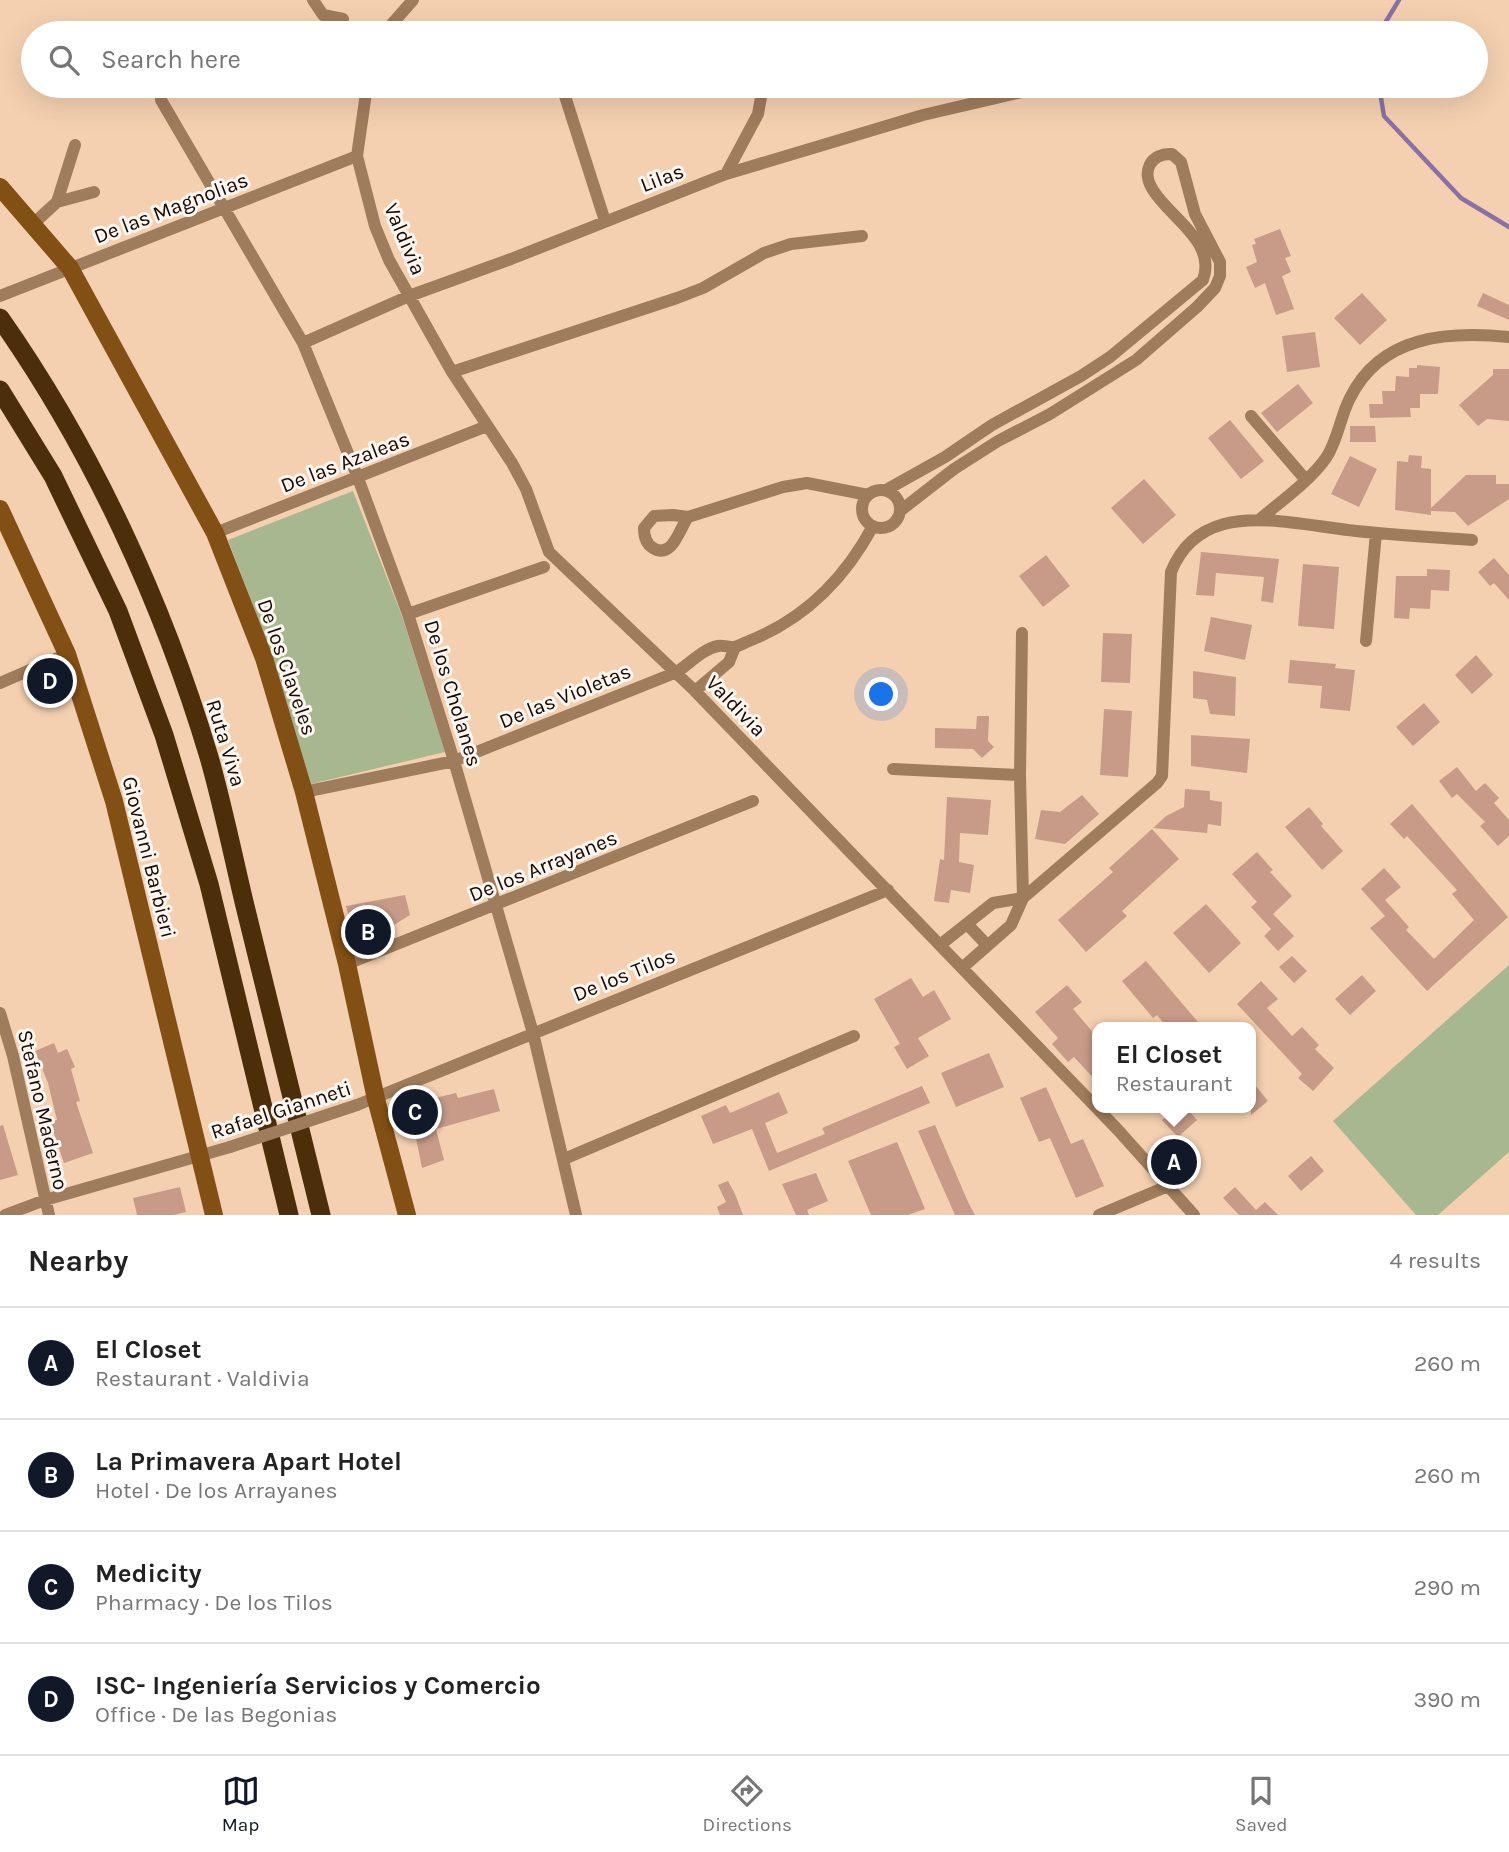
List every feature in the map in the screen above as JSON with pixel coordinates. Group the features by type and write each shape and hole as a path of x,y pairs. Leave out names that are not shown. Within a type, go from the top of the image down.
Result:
{"highway":[{"name":"Ruta Viva","path":"0,318 20,346 115,514 157,609 209,757 321,1215"},
{"path":"0,390 53,476 118,611 164,735 209,884 289,1215"}],"main road":[{"name":"De los Claveles","path":"0,187 71,268 215,533 264,659 304,792 347,964 376,1099 407,1215"},
{"name":"Giovanni Barbieri","path":"0,509 67,654 114,801 198,1158"},
{"path":"198,1158 214,1215"}],"street":[{"path":"313,0 323,15 343,19"},
{"path":"395,21 413,0"},
{"path":"357,156 365,98"},
{"path":"566,98 605,221"},
{"path":"726,174 758,114 761,98"},
{"name":"Lilas","path":"303,343 409,296 511,259 726,174 923,115 996,98"},
{"name":"De los Cholanes","path":"161,100 303,343 358,478 408,614 497,906 533,1032 576,1215"},
{"path":"57,202 75,145"},
{"path":"886,490 899,502 900,511 891,525 882,528 873,526 864,518 862,506 868,495 878,490 886,490 924,470 992,425 1082,376 1110,358 1203,280 1206,271 1200,247 1148,181 1153,159 1160,153 1172,154 1181,162 1195,214 1220,262 1220,276 1215,288 1136,360 1049,414 998,440 954,469 900,511"},
{"name":"De las Magnolias","path":"0,296 357,156"},
{"name":"Valdivia","path":"357,156 375,226 389,260 452,372 526,489 549,552 677,672 1092,1105"},
{"path":"33,224 57,202 94,192"},
{"path":"452,372 677,298 703,288 764,253 790,244 862,236"},
{"path":"1259,520 1306,479 1326,457 1350,397 1368,373 1387,356 1406,345 1433,338 1459,334 1509,337"},
{"path":"1251,416 1306,479"},
{"name":"De las Azaleas","path":"215,533 487,426"},
{"path":"688,517 783,487 807,483 868,495"},
{"path":"962,968 1010,925 1023,898 1160,780 1163,768 1171,572 1184,548 1206,530 1227,523 1259,520 1472,540"},
{"path":"695,691 729,662 736,647 792,621 814,604 857,556 873,526"},
{"path":"1366,641 1376,533"},
{"path":"408,614 544,566"},
{"path":"1022,634 1020,775 1023,898"},
{"name":"De las Violetas","path":"304,792 454,761 677,672 709,649 720,645 736,647"},
{"path":"0,683 67,654"},
{"path":"892,769 1020,775"},
{"name":"De los Arrayanes","path":"347,964 752,802"},
{"name":"De los Tilos","path":"376,1099 533,1032 888,890"},
{"path":"940,945 993,903 1023,898"},
{"path":"967,924 987,945"},
{"name":"Stefano Maderno","path":"0,1013 13,1056 49,1215"},
{"path":"564,1159 854,1036"},
{"path":"0,1062 13,1056"},
{"name":"Rafael Gianneti","path":"5,1215 45,1200 198,1158 376,1099"},
{"name":"Valdivia","path":"1100,1113 1194,1215"},
{"path":"1099,1215 1168,1185"}],"green space":[{"path":"353,491 402,616 445,752 311,784 272,655 228,540"},
{"path":"1509,965 1509,1152 1438,1215 1416,1215 1333,1121"}],"building":[{"path":"1280,229 1291,256 1285,258 1291,272 1282,276 1294,309 1276,315 1265,283 1255,288 1246,267 1257,262 1252,245 1256,244 1254,239"},
{"path":"1362,293 1387,320 1360,345 1334,318"},
{"path":"1483,293 1509,305 1509,320 1477,306"},
{"path":"1315,332 1320,367 1287,372 1282,336"},
{"path":"1417,365 1440,367 1438,394 1420,394 1420,408 1410,408 1411,417 1370,418 1369,404 1383,404 1382,391 1395,391 1396,376 1409,377 1409,368 1417,368"},
{"path":"1493,369 1509,369 1509,421 1487,419 1478,426 1459,405 1493,375"},
{"path":"1298,384 1313,403 1277,432 1261,413"},
{"path":"1230,420 1264,461 1241,479 1208,438"},
{"path":"1350,426 1375,426 1376,442 1350,442"},
{"path":"1409,455 1422,456 1421,468 1431,469 1431,508 1466,475 1496,475 1496,484 1509,484 1509,499 1468,526 1455,512 1431,511 1431,515 1395,510 1397,461 1408,462"},
{"path":"1350,456 1377,469 1359,507 1331,494"},
{"path":"1144,479 1176,515 1143,544 1111,508"},
{"path":"1201,552 1279,559 1273,603 1261,601 1264,577 1216,573 1214,596 1196,595"},
{"path":"1046,555 1070,586 1043,607 1019,576"},
{"path":"1494,558 1509,575 1509,600 1494,583 1490,586 1478,572"},
{"path":"1303,564 1339,567 1334,629 1298,626"},
{"path":"1427,569 1450,570 1449,591 1431,590 1430,609 1410,608 1409,619 1394,618 1396,576 1427,576"},
{"path":"1211,617 1252,625 1245,660 1204,651"},
{"path":"1103,633 1132,634 1130,683 1101,682"},
{"path":"1476,655 1493,675 1472,694 1455,675"},
{"path":"1290,660 1336,664 1335,668 1355,670 1350,711 1320,708 1322,686 1288,683"},
{"path":"1193,671 1236,677 1235,716 1210,714 1207,700 1193,698"},
{"path":"1424,703 1440,722 1413,746 1396,727"},
{"path":"1104,709 1132,711 1128,777 1100,775"},
{"path":"977,716 989,716 988,741 994,747 982,758 973,749 935,748 935,728 976,729"},
{"path":"1191,735 1250,739 1247,773 1191,766"},
{"path":"1457,767 1476,791 1485,783 1499,798 1494,803 1509,820 1509,836 1498,846 1480,826 1485,822 1457,794 1452,798 1439,781"},
{"path":"1185,789 1210,791 1210,800 1222,802 1221,826 1208,824 1207,833 1153,828 1166,816 1184,807"},
{"path":"1082,795 1099,814 1065,844 1035,839 1041,810 1060,812"},
{"path":"947,797 991,800 988,835 960,833 959,862 974,865 970,893 951,890 949,903 934,901 940,859 944,860"},
{"path":"1412,804 1508,917 1427,991 1370,928 1385,916 1361,889 1384,868 1401,887 1385,900 1409,927 1406,930 1434,959 1474,920 1452,894 1457,890 1407,836 1404,839 1390,824"},
{"path":"1309,807 1323,824 1321,826 1343,851 1322,870 1285,827"},
{"path":"1152,829 1179,859 1122,911 1127,916 1086,952 1058,920 1113,872 1109,868"},
{"path":"1257,852 1273,870 1270,872 1292,896 1273,914 1294,936 1278,951 1264,936 1271,929 1251,907 1257,902 1232,874"},
{"path":"405,895 410,915 357,948 346,906"},
{"path":"1206,904 1241,943 1209,973 1173,933"},
{"path":"1292,956 1307,971 1294,983 1279,967"},
{"path":"1146,961 1198,1022 1163,1022 1157,1015 1153,1018 1122,981"},
{"path":"1362,975 1376,991 1350,1015 1335,999"},
{"path":"911,978 923,997 934,990 951,1019 918,1038 929,1056 907,1069 894,1047 900,1044 874,999"},
{"path":"1261,981 1278,999 1267,1008 1292,1036 1302,1027 1319,1045 1315,1049 1334,1068 1313,1091 1298,1078 1302,1074 1237,1004"},
{"path":"1067,985 1082,1002 1073,1009 1092,1031 1092,1077 1074,1057 1068,1062 1052,1044 1058,1038 1035,1012"},
{"path":"54,1043 58,1053 67,1049 75,1067 71,1069 80,1101 76,1102 93,1153 64,1163 50,1122 57,1120 48,1083 35,1051"},
{"path":"989,1053 1004,1087 956,1107 941,1073"},
{"path":"922,1086 930,1103 769,1171 752,1129 713,1144 701,1116 726,1105 730,1113 779,1092 788,1113 765,1123 777,1153 825,1134 822,1128"},
{"path":"1256,1086 1268,1101 1256,1111"},
{"path":"1046,1087 1071,1144 1083,1139 1104,1186 1076,1198 1050,1138 1039,1142 1020,1098"},
{"path":"494,1089 500,1111 436,1129 444,1160 422,1168 410,1109 436,1102 435,1098 456,1093 458,1098"},
{"path":"1170,1113 1191,1113 1197,1120 1178,1137 1162,1120"},
{"path":"3,1125 18,1175 0,1180 0,1126"},
{"path":"935,1125 975,1215 955,1215 918,1131"},
{"path":"897,1142 925,1209 908,1215 871,1215 848,1161"},
{"path":"1311,1156 1324,1171 1301,1191 1288,1176"},
{"path":"816,1173 828,1201 807,1210 809,1215 796,1215 782,1184"},
{"path":"728,1181 743,1215 720,1215 717,1207 726,1202 718,1185"},
{"path":"180,1187 186,1212 174,1215 137,1215 133,1198"},
{"path":"1235,1187 1256,1210 1265,1202 1278,1215 1239,1215 1223,1198"}],"waterway":[{"path":"1386,21 1399,0"},
{"path":"1381,98 1384,116 1461,198 1509,227"}],"place":[{"name":"ISC- Ingeniería Servicios y Comercio","path":"50,681"},
{"name":"La Primavera Apart Hotel","path":"368,932"},
{"name":"Medicity","path":"415,1112"},
{"name":"El Closet","path":"1174,1162"}]}
